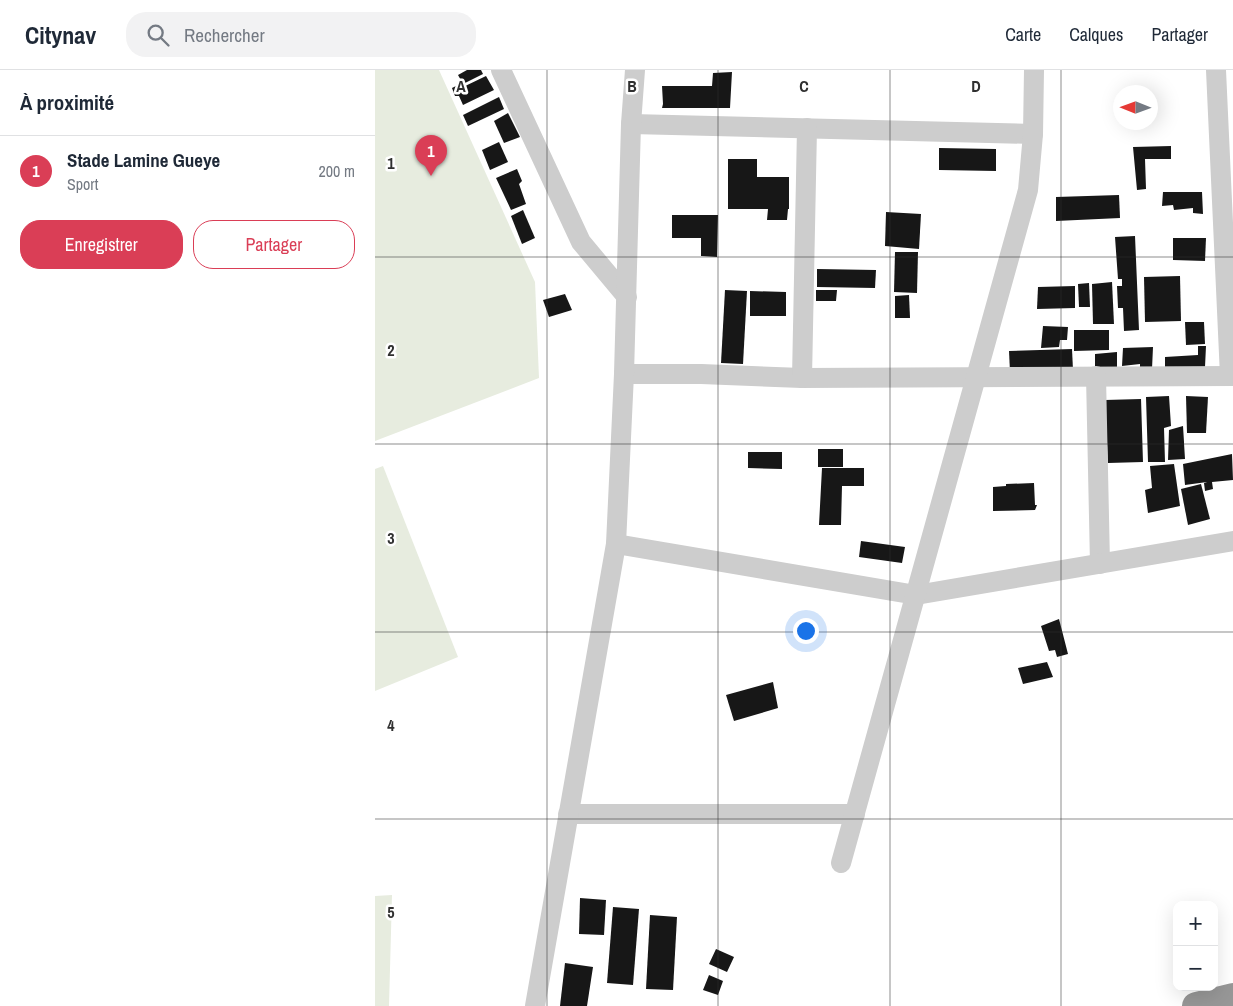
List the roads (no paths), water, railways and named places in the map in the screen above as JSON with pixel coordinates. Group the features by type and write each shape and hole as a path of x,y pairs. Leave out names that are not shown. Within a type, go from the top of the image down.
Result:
{"highway":[{"path":"1196,1006 1233,997"}],"street":[{"path":"501,70 581,242 627,297"},
{"path":"535,1006 616,544 627,297 631,124 635,70"},
{"path":"841,863 1028,190 1033,134 1034,70"},
{"path":"624,374 701,374 803,378 1231,376 1228,207 1216,70"},
{"path":"631,124 1033,134"},
{"path":"803,378 807,128"},
{"path":"1096,376 1100,564"},
{"path":"616,544 916,595 1233,541"},
{"path":"568,814 855,814"}],"place":[{"name":"Stade Lamine Gueye","path":"431,176"}]}
